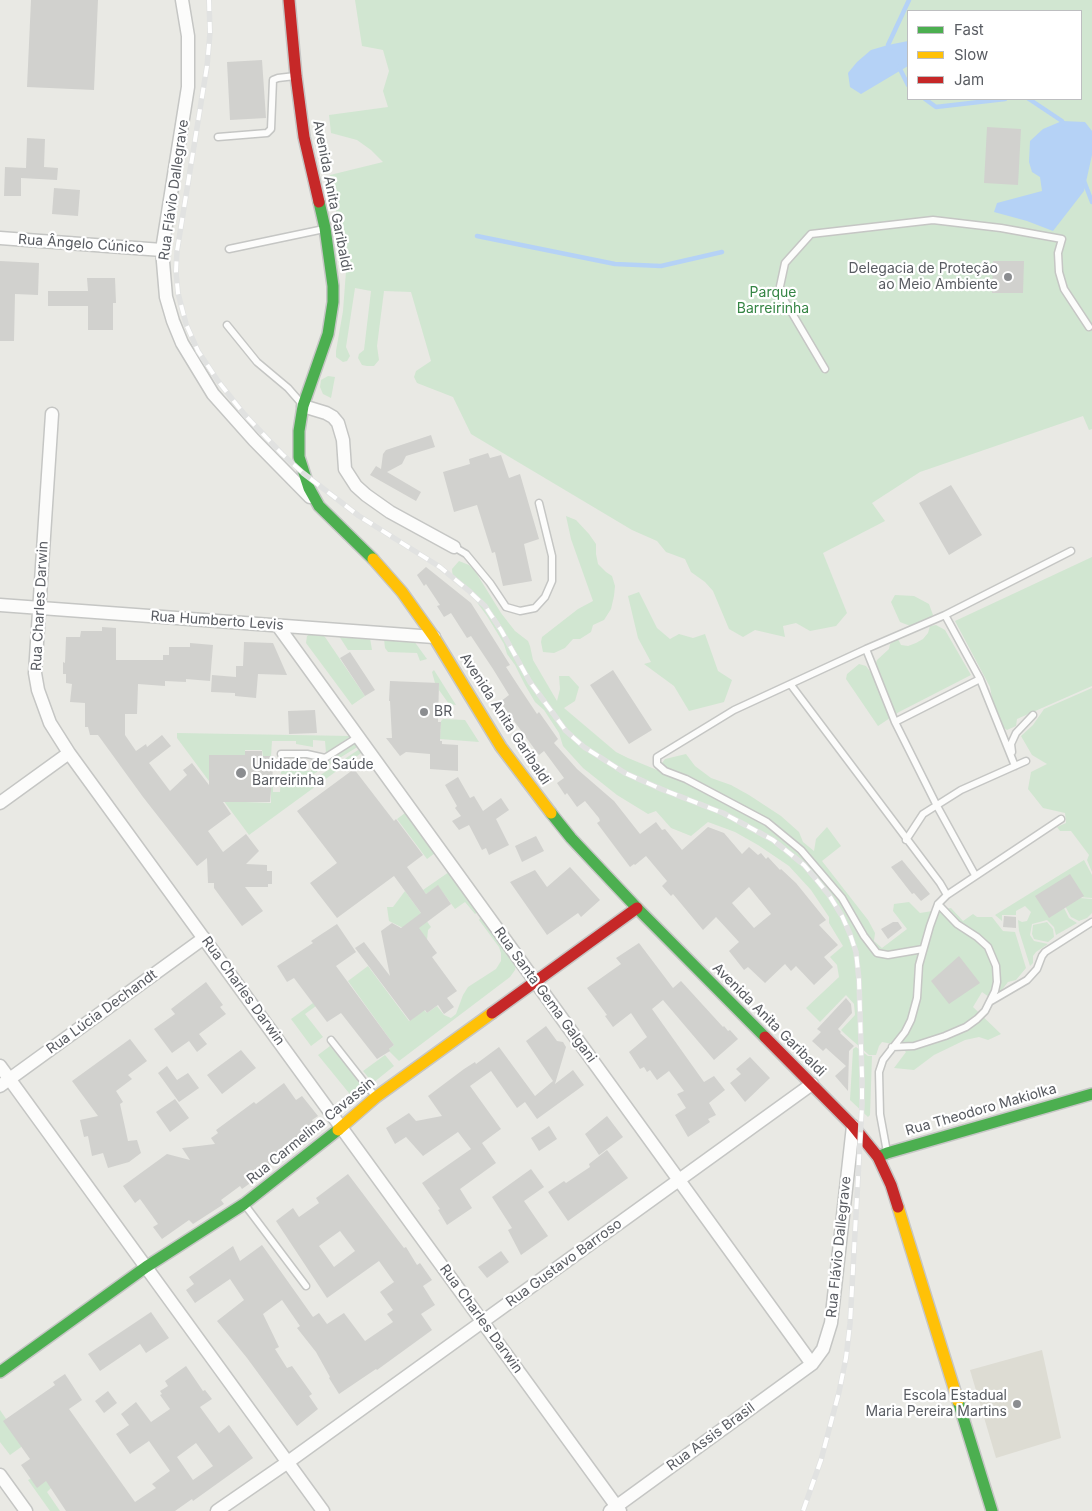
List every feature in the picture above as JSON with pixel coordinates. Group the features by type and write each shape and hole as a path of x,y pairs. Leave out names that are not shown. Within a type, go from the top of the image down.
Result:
{"main road":[{"name":"Avenida Anita Garibaldi","path":"289,0 296,76 307,153 332,266 333,302 326,340 303,406 299,431 299,457 306,480 319,506 388,575 434,637 501,747 571,838 637,908 883,1155 992,1511"},
{"name":"Rua Carmelina Cavassin","path":"0,1372 146,1267 244,1204 342,1127 376,1097 637,908"},
{"name":"Rua Theodoro Makiolka","path":"883,1155 1092,1094"}],"street":[{"name":"Rua Flávio Dallegrave","path":"182,0 188,36 188,87 162,250 166,297 182,343 196,370 213,394 230,415 319,506"},
{"name":"Rua Ângelo Cúnico","path":"0,238 162,250"},
{"path":"303,406 326,413 338,423 343,440 345,469 356,486 379,504 454,547"},
{"name":"Rua Charles Darwin","path":"52,414 36,655 38,690 50,723 483,1322 615,1509"},
{"name":"Rua Humberto Levis","path":"0,605 434,637"},
{"name":"Rua Santa Gema Galgani","path":"278,626 812,1364"},
{"path":"0,803 70,753"},
{"name":"Rua Lúcia Dechandt","path":"5,1083 204,938"},
{"path":"0,1066 5,1083 146,1267 323,1511"},
{"name":"Rua Gustavo Barroso","path":"217,1511 288,1462 812,1084"},
{"name":"Rua Flávio Dallegrave","path":"812,1364 823,1349 831,1323 853,1126"},
{"name":"Rua Assis Brasil","path":"615,1509 812,1364"},
{"path":"0,1475 26,1511"}],"lane":[{"path":"218,136 267,133 271,129 273,80 296,76"},
{"path":"825,370 779,291 785,263 811,234 933,220 1001,228 1062,239 1058,253 1064,288 1089,327"},
{"path":"229,249 325,228"},
{"path":"227,325 256,362 288,388 303,406"},
{"path":"454,547 466,554 506,607 520,611 534,608 545,598 552,581 552,556 539,503"},
{"path":"923,948 888,955 877,953 864,936 842,898 801,850 767,822 686,779 665,771 657,764 657,757 734,710 945,615 1071,550"},
{"path":"945,615 980,679 1015,766"},
{"path":"866,649 895,722 937,806 976,876"},
{"path":"895,722 980,679"},
{"path":"791,685 940,883 947,895"},
{"path":"1012,756 1011,744 1016,733 1033,715"},
{"path":"280,754 307,754 325,758 358,737"},
{"path":"906,840 923,814 960,790 1026,761"},
{"path":"883,1155 879,1072 883,1060 905,1032 915,1008 919,965 938,904 947,895 1061,819"},
{"path":"892,1047 914,1046 955,1032 977,1019 991,1001 997,982 993,956 988,947 957,924 938,904"},
{"path":"991,1001 1027,980 1037,969 1045,952 1092,922"},
{"path":"331,1040 376,1097"},
{"path":"244,1204 306,1286"}],"shaded area":[{"name":"Escola Estadual Maria Pereira Martins","path":"1042,1350 1061,1438 996,1458 970,1370"}],"green space":[{"name":"Parque Barreirinha","path":"355,0 1092,0 1092,429 1089,430 1083,416 920,472 872,503 885,521 823,553 847,613 836,626 810,631 796,623 783,626 785,637 755,630 743,637 729,629 713,591 705,582 691,572 685,559 666,552 657,541 632,530 471,434 453,397 417,383 414,377 416,371 431,361 411,292 384,291 377,346 379,360 374,366 367,366 362,365 358,358 359,354 364,350 371,291 355,288 346,347 350,356 347,361 343,362 336,357 343,311 346,271 330,175 383,162 357,140 331,133 329,115 388,107 383,91 389,71 383,50 362,46"},
{"path":"328,376 335,377 331,398 323,394 320,387 321,380"},
{"path":"566,516 576,520 596,544 598,564 612,576 615,586 614,596 611,609 604,620 593,625 591,632 580,639 573,639 565,648 554,653 543,652 542,637 578,609 593,601 571,539"},
{"path":"1092,557 1092,686 1017,719 1016,726 1007,730 1000,725 990,687 955,621"},
{"path":"459,561 469,565 475,571 501,613 515,631 528,641 533,660 557,701 560,689 559,676 569,676 579,687 575,701 564,708 616,752 657,770 665,759 686,754 695,766 711,778 731,785 781,816 799,832 803,842 814,851 816,839 827,827 841,846 822,861 868,920 875,933 874,941 882,948 907,929 893,911 894,904 909,902 920,913 951,908 963,921 973,914 977,917 992,917 1003,931 1015,932 1026,968 1016,980 1008,982 1001,991 989,997 982,992 973,1007 1001,1034 988,1040 979,1037 965,1040 934,1055 914,1070 894,1068 906,1052 898,1045 882,1042 876,1055 869,1055 841,1030 855,1015 854,1004 846,995 820,1022 806,1008 839,977 837,965 830,957 843,946 829,923 829,917 811,890 789,866 735,832 708,822 691,836 671,828 656,811 648,814 617,795 583,768 563,746 559,733 544,710 535,702 487,616 473,597 453,580 452,569"},
{"path":"639,592 657,628 670,639 679,634 693,638 705,634 718,671 732,680 724,702 689,711 674,686 644,664 651,662 638,638 628,596"},
{"path":"895,595 914,596 929,604 933,615 926,621 913,627 900,622 891,602"},
{"path":"936,625 945,630 971,675 899,712 878,726 846,679 847,674 859,664 866,666 872,674 877,660 889,649 890,644 898,639 901,645 908,646 916,643 928,633 930,626"},
{"path":"310,634 325,637 365,696 352,705 306,643 307,636"},
{"path":"339,636 370,638 372,650 348,650"},
{"path":"384,639 414,641 427,659 420,661 417,653 388,652 385,648"},
{"path":"434,670 456,705 449,704 439,690 439,683 435,683 432,672"},
{"path":"1092,688 1092,872 1087,860 1089,855 1071,831 1060,831 1057,827 1066,823 1065,813 1043,808 1028,789 1031,772 1047,764 1032,755 1021,736 1033,725 1044,709"},
{"path":"443,719 465,720 479,742 440,739 441,721"},
{"path":"177,733 351,736 326,753 325,741 313,740 313,747 296,744 296,741 272,741 271,756 263,756 262,750 245,750 245,755 209,755 209,778 245,796 245,802 271,803 271,786 273,786 273,792 280,792 281,779 313,780 361,748 364,751 249,835 177,738"},
{"path":"356,742 359,746 312,775 281,774 281,771 311,771 311,764 324,765"},
{"path":"409,810 439,850 427,859 397,819"},
{"path":"1084,860 1092,875 1092,898 1067,896 1063,905 1064,908 1069,918 1077,923 1056,935 1054,927 1047,920 1032,924 1030,935 1034,941 1048,944 1036,952 1033,956 1033,963 1030,966 1019,931 1018,920 1022,922 1027,921 1031,912 1025,906 1016,911 1016,915 1002,915 1002,921 995,915"},
{"path":"449,872 478,912 475,914 465,902 455,909 438,886 426,894 423,890"},
{"path":"405,891 431,927 428,930 427,940 389,921 387,907 393,907"},
{"path":"1080,898 1092,899 1092,913 1087,918 1079,921 1071,917 1065,906"},
{"path":"481,917 517,961 515,970 510,977 399,1061 388,1050 394,1045 348,981 368,966 409,1021 424,1010 427,1013 437,1006 444,1015 451,1018 456,1014 468,987 496,969 501,961 499,947 479,920"},
{"path":"1047,922 1053,929 1054,937 1048,942 1034,939 1032,934 1033,925"},
{"path":"313,1003 316,1006 305,1014 323,1037 311,1046 291,1019"},
{"path":"330,1046 365,1089 353,1098 318,1055"},
{"path":"856,1047 868,1056 872,1056 870,1115 868,1117 850,1100 853,1049"},
{"path":"385,1055 394,1066 373,1083 363,1071"},
{"path":"0,1410 24,1445 10,1455 0,1442"},
{"path":"43,1472 53,1486 47,1492 60,1511 50,1511 28,1480"}],"water":[{"path":"907,41 907,67 861,94 850,87 848,73 857,62 871,50"},
{"path":"1062,121 1085,122 1092,131 1092,155 1084,191 1053,231 1027,221 994,212 997,203 1042,191 1040,177 1032,172 1029,162 1030,141 1043,129"}],"building":[{"path":"31,0 98,0 94,90 27,87"},
{"path":"262,60 266,118 230,120 227,62"},
{"path":"987,127 1021,129 1018,185 984,183"},
{"path":"27,138 45,139 44,167 58,168 57,180 21,178 21,196 4,196 5,167 26,168"},
{"path":"54,188 80,190 78,216 52,214"},
{"path":"0,261 39,263 38,295 15,294 14,341 0,341"},
{"name":"Delegacia de Proteção ao Meio Ambiente","path":"993,261 1024,261 1023,293 992,293"},
{"path":"87,278 115,278 116,303 113,303 113,330 88,330 88,306 48,306 48,291 88,291"},
{"path":"431,435 435,447 406,456 402,464 387,472 421,492 416,501 370,475 376,466 381,469 383,454 386,450"},
{"path":"488,453 490,458 501,455 509,478 520,474 539,539 524,544 532,581 503,586 495,552 492,553 477,505 454,512 443,472 470,464 469,459"},
{"path":"951,485 982,535 949,555 919,503"},
{"path":"426,567 471,603 510,665 506,667 537,714 539,712 558,739 554,743 577,769 614,801 640,834 656,822 662,830 665,829 682,850 708,827 724,833 742,854 749,847 758,855 761,853 766,859 768,857 796,883 826,920 819,925 838,945 824,957 833,967 814,985 796,966 791,971 785,964 765,983 748,967 744,970 729,951 739,942 716,917 703,930 673,894 671,896 662,886 667,881 646,856 630,867 597,823 600,821 599,818 585,801 577,807 567,793 565,795 557,783 564,778 544,751 539,755 500,702 509,695 471,636 467,638 451,613 444,617 437,606 440,605 426,584 424,586 417,575","holes":["749,887 771,914 754,928 732,903"]},
{"path":"102,627 116,628 116,660 163,660 163,655 169,655 169,647 190,647 190,643 213,645 210,681 186,679 186,682 165,681 165,686 138,684 137,714 125,714 125,735 136,751 146,744 147,747 162,735 171,746 149,763 170,791 187,775 183,770 192,763 209,785 209,755 245,755 245,751 262,751 262,756 270,756 270,767 273,768 270,802 223,802 231,814 208,831 223,852 246,834 259,851 246,864 267,865 267,871 272,871 272,884 268,884 268,887 245,887 263,911 242,926 214,888 214,883 208,883 207,858 197,866 98,735 90,735 88,727 85,727 85,703 70,702 72,684 66,683 66,674 63,674 66,637 80,637 81,631 102,631"},
{"path":"244,642 273,643 287,675 258,674 256,698 235,696 235,693 211,692 212,675 236,677 236,666 243,666"},
{"path":"350,652 375,690 365,696 340,658"},
{"path":"613,670 652,730 629,744 590,685"},
{"path":"390,681 439,683 438,722 441,722 440,741 442,741 442,744 458,745 458,771 430,769 430,754 406,752 400,756 386,738 392,738 389,701"},
{"path":"315,710 317,733 289,734 288,711"},
{"path":"354,769 423,855 407,867 426,894 438,885 451,904 419,928 437,953 432,957 457,991 447,998 454,1007 444,1014 438,1005 427,1013 425,1010 410,1021 355,948 364,942 390,976 381,931 392,923 401,928 421,913 394,876 337,918 310,883 337,863 297,811"},
{"path":"458,777 470,798 474,796 483,811 501,798 509,810 496,819 509,845 489,855 486,848 482,850 469,825 459,830 452,821 461,816 455,808 457,806 445,785"},
{"path":"536,836 544,851 522,862 515,846"},
{"path":"902,860 930,894 921,901 914,893 912,894 891,867"},
{"path":"570,867 600,900 581,917 578,913 547,935 510,882 535,870 547,887"},
{"path":"1070,874 1084,896 1049,918 1035,896"},
{"path":"1004,916 1016,917 1016,928 1003,927"},
{"path":"893,922 898,922 902,928 888,939 881,929"},
{"path":"337,924 356,952 336,966 394,1045 389,1049 390,1051 377,1059 341,1013 327,1022 294,978 287,982 277,966 313,943 311,941"},
{"path":"639,943 673,988 681,981 723,1027 728,1031 730,1030 738,1039 714,1060 663,1000 652,1009 704,1082 714,1076 725,1090 709,1103 716,1115 708,1119 710,1122 688,1137 675,1115 686,1108 677,1094 684,1091 669,1071 657,1080 650,1070 647,1072 644,1067 640,1069 629,1052 647,1037 631,1013 613,1027 605,1016 607,1015 587,988 621,964 616,958"},
{"path":"959,956 980,983 949,1004 931,981"},
{"path":"206,982 223,1005 220,1007 226,1014 199,1034 207,1044 197,1052 189,1041 172,1053 154,1029 175,1014 171,1009"},
{"path":"846,998 851,1004 852,1013 838,1029 854,1046 849,1051 848,1091 835,1076 846,1066 826,1048 823,1051 812,1041 821,1032 817,1029"},
{"path":"546,1026 557,1041 563,1042 566,1047 555,1084 573,1070 584,1085 537,1119 525,1102 517,1108 491,1071 470,1086 501,1129 482,1143 496,1163 460,1189 472,1208 447,1225 438,1210 440,1209 422,1183 471,1149 458,1132 423,1156 406,1137 395,1144 386,1128 409,1113 416,1121 442,1116 428,1096 464,1069 475,1062 476,1064 499,1047 535,1096 553,1081 526,1041"},
{"path":"130,1039 147,1061 128,1075 132,1079 116,1091 123,1102 120,1104 128,1141 137,1140 141,1153 129,1162 108,1168 103,1153 92,1156 88,1136 84,1137 80,1120 98,1116 72,1081"},
{"path":"241,1050 256,1068 222,1094 207,1075"},
{"path":"750,1057 770,1078 745,1102 730,1083 741,1074 736,1069"},
{"path":"167,1066 177,1080 188,1073 199,1088 179,1102 158,1073"},
{"path":"284,1083 296,1100 302,1096 318,1116 312,1120 319,1132 287,1155 286,1153 261,1172 263,1174 242,1189 240,1186 221,1200 224,1204 193,1224 189,1220 162,1239 153,1227 158,1224 140,1199 135,1203 123,1186 167,1154 190,1160 182,1148 215,1144 211,1138 218,1133 216,1130"},
{"path":"175,1099 189,1118 170,1132 156,1112"},
{"path":"607,1116 623,1137 599,1155 585,1134"},
{"path":"549,1126 557,1139 539,1151 531,1138"},
{"path":"607,1150 628,1178 568,1221 548,1192 590,1167 589,1164"},
{"path":"531,1169 544,1187 524,1201 548,1236 521,1255 508,1230 512,1228 492,1197"},
{"path":"348,1174 404,1248 406,1247 417,1265 420,1263 432,1280 423,1286 435,1305 421,1314 432,1330 377,1370 339,1394 316,1352 297,1328 300,1326 282,1300 263,1314 279,1347 275,1349 287,1368 292,1366 312,1394 309,1396 318,1409 297,1426 217,1321 244,1300 230,1279 195,1303 186,1290 194,1284 189,1277 233,1246 240,1261 262,1245 313,1317 319,1313 327,1324 344,1313 365,1341 393,1322 387,1314 393,1310 380,1292 394,1282 379,1261 327,1298 276,1221 293,1208 299,1217 319,1203 316,1198","holes":["340,1231 355,1251 334,1267 319,1246"]},
{"path":"501,1251 509,1262 487,1278 478,1267"},
{"path":"151,1312 169,1338 146,1353 140,1344 100,1371 88,1354"},
{"path":"186,1366 203,1391 205,1390 212,1399 200,1407 219,1433 229,1425 253,1458 193,1501 192,1499 175,1511 66,1511 46,1481 37,1488 21,1465 30,1459 3,1421 55,1385 53,1382 65,1374 82,1400 69,1409 135,1502 156,1488 152,1484 170,1471 149,1441 130,1454 116,1434 129,1425 121,1414 136,1402 151,1422 170,1409 160,1395 162,1394 160,1391 168,1386 165,1381","holes":["196,1443 213,1466 193,1480 177,1457"]},
{"path":"108,1391 117,1403 104,1413 95,1401"}],"waterway":[{"path":"890,49 888,45 909,0"},
{"path":"899,67 907,83"},
{"path":"926,100 936,107 996,100"},
{"path":"1030,100 1062,121 1063,124"},
{"path":"1084,181 1092,202"},
{"path":"477,236 615,264 661,266 722,252"}],"railway":[{"path":"209,0 210,33 207,66 177,251 176,272 178,293 186,324 198,351 218,381 244,414 303,473 359,516 440,567 485,606 501,630 530,682 566,731 584,747 625,773 723,813 773,840 804,865 829,895 850,934 856,952 859,980 862,1077 850,1324 839,1392 821,1460 803,1511"}],"traffic: fast":[{"path":"319,202 325,228 333,286 333,302 328,334 303,406 299,431 299,457 309,488 319,506 373,559"},
{"path":"551,813 571,838 637,908 765,1037"},
{"path":"878,1157 1092,1094"},
{"path":"0,1372 146,1267 244,1204 338,1130"},
{"path":"958,1401 992,1511"}],"traffic: slow":[{"path":"373,559 402,592 434,637 501,747 551,813"},
{"path":"338,1130 376,1097 492,1013"},
{"path":"898,1207 958,1401"}],"traffic: jam":[{"path":"289,0 304,137 319,202"},
{"path":"492,1013 637,908"},
{"path":"765,1037 853,1126 878,1157 891,1185 898,1207"}],"place":[{"name":"Delegacia de Proteção ao Meio Ambiente","path":"1008,277"},
{"name":"BR","path":"424,712"},
{"name":"Unidade de Saúde Barreirinha","path":"241,773"},
{"name":"Escola Estadual Maria Pereira Martins","path":"1017,1404"}]}
